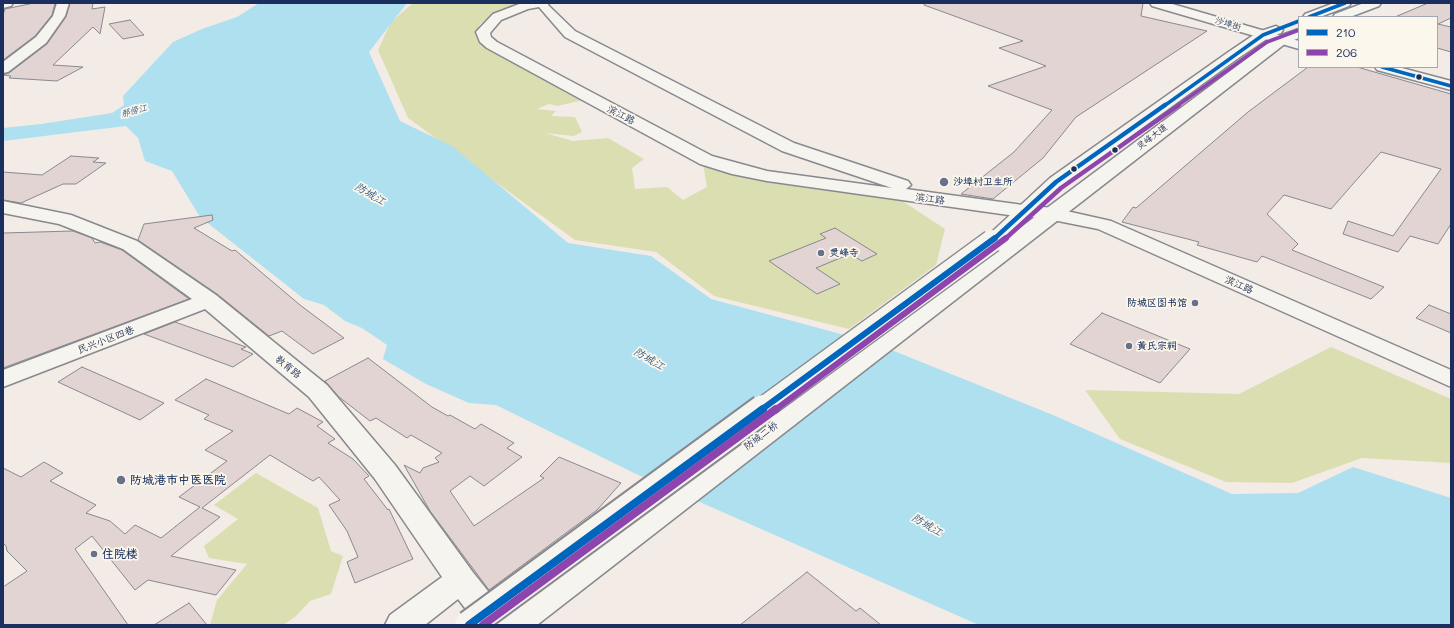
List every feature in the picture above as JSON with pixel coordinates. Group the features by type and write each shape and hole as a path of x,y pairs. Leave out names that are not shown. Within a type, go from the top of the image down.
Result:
{"street":[{"path":"3,4 7,3"},
{"path":"3,69 41,40 60,16 63,3"},
{"name":"沙埠街","path":"1156,3 1298,45"},
{"path":"1312,16 1346,3"},
{"path":"1342,16 1375,3"},
{"name":"滨江路","path":"544,6 525,6 497,17 483,32 485,39 492,46 706,160 738,170 767,176 1053,214 1104,225 1451,379"},
{"path":"544,6 570,34 788,147 954,202"},
{"name":"灵峰大道","path":"1001,244 1022,211 1056,182 1263,35 1298,21"},
{"name":"灵峰大道","path":"1001,244 1053,214 1281,40 1298,33"},
{"path":"1386,68 1451,86"},
{"path":"788,147 839,186"},
{"name":"教育路","path":"3,207 64,219 130,245 208,300 318,391 385,472 461,580 496,625"},
{"name":"防城二桥","path":"469,625 1001,244"},
{"name":"防城二桥","path":"513,625 1001,244"},
{"name":"民兴小区四巷","path":"3,379 208,300"},
{"path":"413,622 461,580"}],"green space":[{"path":"413,3 532,3 496,15 480,24 477,36 484,46 584,100 557,106 549,104 537,109 556,111 551,116 575,117 582,132 574,136 545,133 573,141 608,138 644,159 632,168 635,189 667,187 683,200 707,187 703,164 748,177 898,198 945,229 936,265 849,329 714,296 656,252 575,240 408,118 378,50 391,22"},
{"path":"1331,347 1451,399 1451,463 1362,458 1292,483 1226,482 1120,439 1085,390 1239,394"},
{"path":"256,473 318,508 331,551 343,556 331,594 310,601 295,617 283,625 210,625 217,600 247,564 209,558 204,546 238,519 214,505"}],"water":[{"path":"259,3 407,3 369,52 400,121 452,146 568,243 651,256 711,299 874,343 1053,415 1232,494 1298,493 1353,467 1451,498 1451,625 979,625 634,473 496,405 469,403 426,384 383,359 387,345 362,328 345,321 324,305 304,299 200,217 172,171 145,161 138,138 126,126 3,141 3,128 41,124 112,113 124,105 123,96 173,42 202,29 237,17"}],"building":[{"path":"34,3 55,3 52,15 35,36 3,60 3,15 5,9"},
{"path":"70,3 93,3 92,9 105,7 100,34 93,27 53,65 83,67 57,81 9,78 11,76 3,75 9,73 47,44 66,17"},
{"path":"924,3 1143,3 1141,16 1207,31 1076,117 1043,158 993,199 961,194 1014,152 1052,110 988,86 1046,66 999,48 1023,41 924,5"},
{"path":"1428,3 1451,3 1451,18 1438,24 1438,16 1397,16"},
{"path":"130,20 144,35 123,39 109,24"},
{"path":"1438,24 1451,27 1451,52 1438,48"},
{"path":"1307,68 1360,68 1451,94 1451,224 1438,244 1410,236 1398,252 1343,234 1348,221 1393,236 1441,169 1381,152 1331,209 1284,195 1267,214 1298,244 1292,250 1384,287 1371,299 1262,256 1257,262 1197,245 1199,242 1122,222 1133,207 1136,208 1248,112"},
{"path":"71,156 99,158 93,162 106,163 76,184 63,184 21,203 3,200 3,172 42,175"},
{"path":"212,215 213,220 194,228 232,251 235,250 300,305 344,338 313,354 282,331 269,336 217,294 138,240 144,224"},
{"path":"835,228 877,254 862,261 850,254 816,268 840,284 817,294 769,261 826,238 820,234"},
{"path":"73,231 92,238 95,243 100,242 122,250 189,299 3,368 3,233"},
{"path":"1429,305 1451,314 1451,333 1416,318"},
{"name":"黄氏宗祠","path":"1102,313 1190,349 1160,383 1070,344"},
{"path":"175,322 246,347 241,349 253,354 233,367 144,334"},
{"path":"368,358 432,407 475,429 481,424 514,443 507,448 522,457 484,486 470,476 450,491 474,526 544,478 540,476 559,457 621,483 597,510 489,590 430,511 404,465 420,473 423,468 439,462 435,458 442,453 411,435 407,438 376,418 370,421 339,397 325,381"},
{"path":"82,367 164,403 140,420 58,382"},
{"path":"206,379 289,414 297,408 323,422 317,426 335,439 328,443 353,459 369,476 364,479 388,510 389,509 413,559 355,583 347,562 358,557 347,531 329,505 340,500 319,477 313,481 270,455 202,508 220,517 171,556 236,570 216,595 148,580 135,590 92,536 75,549 128,625 3,625 3,587 27,571 7,551 6,546 3,543 3,468 21,477 44,462 63,473 50,481 96,505 86,513 110,521 125,534 135,525 161,538 200,507 179,497 227,461 205,450 233,431 204,419 209,415 175,400"},
{"path":"807,572 856,611 860,608 881,625 740,625"},
{"path":"189,603 207,625 154,625"}],"transit line":[{"name":"210","path":"1312,16 1345,3"},
{"name":"210","path":"469,625 992,241 1056,182 1263,35 1298,21"},
{"name":"206","path":"483,625 997,247 1061,188 1267,42 1298,30"},
{"name":"210","path":"1386,68 1451,86"}],"place":[{"name":"沙埠村卫生所","path":"944,182"},
{"name":"灵峰寺","path":"821,253"},
{"name":"防城区图书馆","path":"1195,303"},
{"name":"黄氏宗祠","path":"1129,346"},
{"name":"防城港市中医医院","path":"121,480"},
{"name":"住院楼","path":"94,554"}],"water label":[{"name":"那傍江","path":"134,111"},
{"name":"防城江","path":"370,194"},
{"name":"防城江","path":"649,359"},
{"name":"防城江","path":"927,525"}]}
